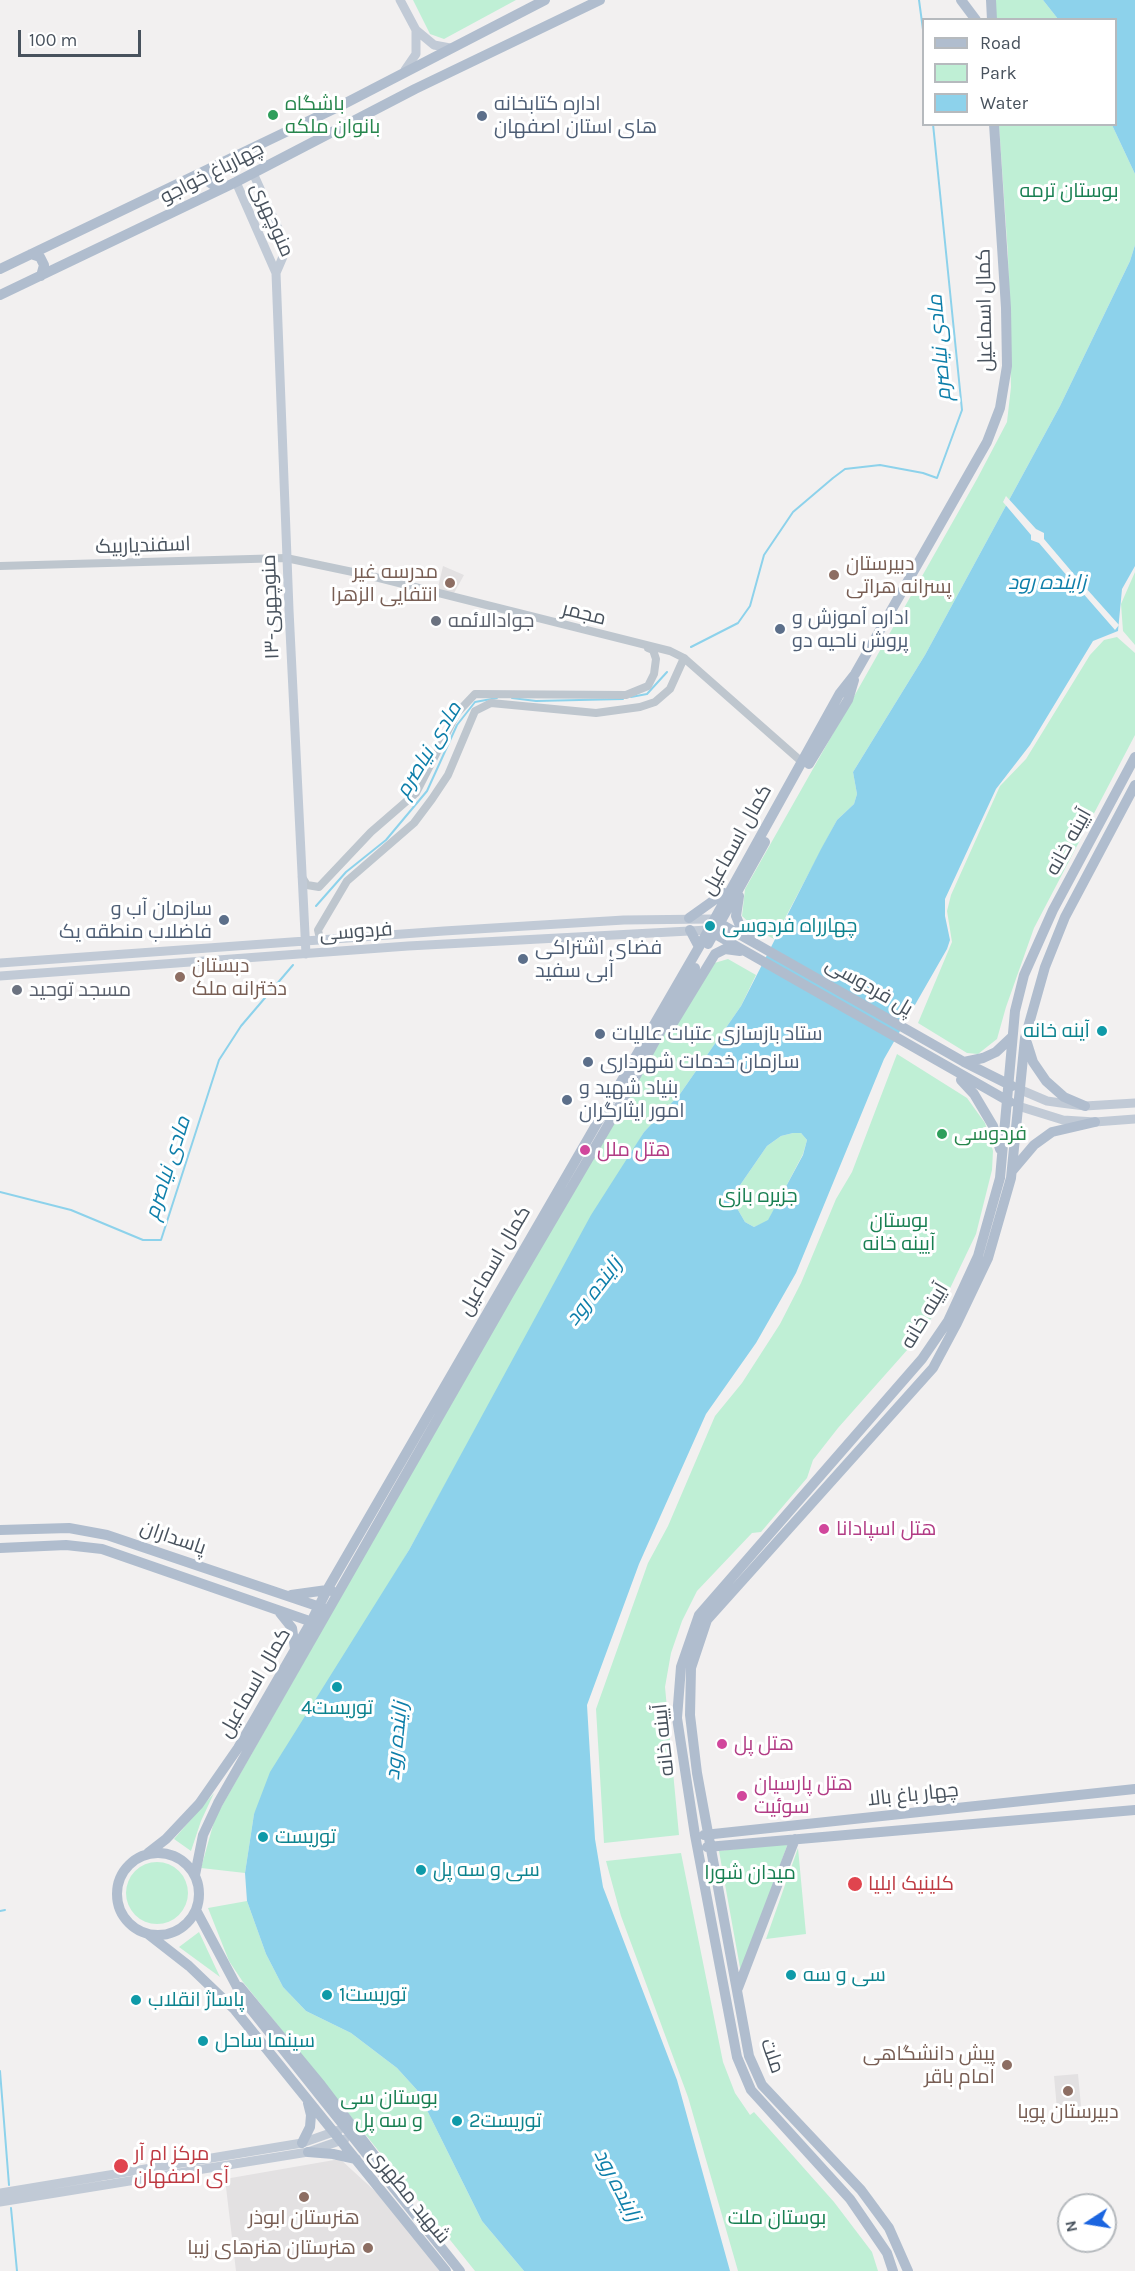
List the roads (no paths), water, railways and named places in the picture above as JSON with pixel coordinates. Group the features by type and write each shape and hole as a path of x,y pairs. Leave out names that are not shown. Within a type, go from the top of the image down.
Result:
{"main road":[{"path":"400,0 416,30 434,45 450,48 459,55 458,67"},
{"name":"چهارباغ خواجو","path":"0,269 340,106 405,70 545,0"},
{"name":"چهارباغ خواجو","path":"0,295 236,182 458,67 600,0"},
{"path":"961,0 974,18"},
{"path":"991,0 992,18"},
{"path":"415,89 404,82 405,70 416,54 416,30"},
{"name":"کمال اسماعیل","path":"504,1292 621,1103 840,693 855,674 974,468 1000,408 1007,366 1007,339 994,126"},
{"path":"211,168 208,172 209,182 218,188 224,187"},
{"path":"253,173 281,235 285,252 276,273"},
{"name":"منوچهری","path":"236,182 276,273"},
{"path":"31,254 40,257 44,265 41,276"},
{"name":"۱۳-منوچهری","path":"276,273 286,558 306,954"},
{"name":"کمال اسماعیل","path":"737,885 848,700 855,674"},
{"name":"آیینه خانه","path":"696,1843 676,1718 681,1667 699,1615 922,1359 948,1321 978,1256 1000,1178 1017,997 1031,955 1135,758"},
{"name":"آیینه خانه","path":"712,1841 696,1761 689,1693 691,1668 707,1620 933,1368 988,1258 1012,1171 1025,1038 1048,960 1065,917 1135,784"},
{"path":"689,918 710,906 737,885"},
{"path":"737,885 736,916 740,926 758,944"},
{"name":"فردوسی","path":"0,963 320,939 689,918 717,921"},
{"name":"پل فردوسی","path":"717,921 964,1062 1021,1090"},
{"path":"528,940 530,927"},
{"path":"690,930 699,947"},
{"name":"فردوسی","path":"0,976 528,940 690,930 711,932"},
{"name":"کمال اسماعیل","path":"195,1875 203,1836 209,1821 316,1623 318,1606 406,1463 699,947 711,932"},
{"name":"پل فردوسی","path":"711,932 909,1047 1018,1106"},
{"path":"662,1027 673,1023 715,954 725,948 749,953"},
{"path":"156,953 156,966"},
{"path":"1031,955 1039,961 1048,960"},
{"path":"964,1062 983,1058 996,1052 1012,1037"},
{"path":"1025,1038 1033,1062 1046,1081 1064,1097 1085,1106"},
{"path":"955,1073 975,1094 993,1126 1003,1157"},
{"path":"1021,1090 1047,1101 1085,1106 1135,1103"},
{"path":"1018,1106 1056,1119 1095,1122 1135,1119"},
{"path":"1012,1171 1034,1145 1052,1132 1095,1122"},
{"name":"کمال اسماعیل","path":"148,1853 166,1839 199,1804 226,1768 295,1650 316,1623 329,1611 406,1463"},
{"name":"پاسداران","path":"0,1530 69,1528 107,1535 268,1588 329,1611"},
{"name":"پاسداران","path":"0,1548 32,1545 94,1547 316,1623"},
{"path":"263,1604 271,1598 272,1593 268,1588"},
{"path":"286,1595 327,1590 338,1594"},
{"path":"275,1609 287,1619 292,1628 295,1650"},
{"name":"چهار باغ بالا","path":"712,1841 726,1833 1135,1789"},
{"path":"1003,1804 999,1813 1004,1822"},
{"path":"984,1805 988,1812 985,1823"},
{"name":"چهار باغ بالا","path":"696,1843 795,1839 1135,1810"},
{"path":"706,1817 726,1833"},
{"path":"738,1988 795,1839"},
{"name":"ملت","path":"712,1841 750,2056 762,2085 861,2190 889,2228 908,2271"},
{"name":"ملت","path":"696,1843 737,2057 751,2090 850,2199 887,2253 892,2271"},
{"path":"162,1852 176,1856 187,1864 195,1875 200,1893 196,1910 186,1924 174,1932 162,1935 148,1934 127,1920 117,1897 122,1873 132,1862 148,1853 162,1852"},
{"name":"شهید مطهری","path":"196,1910 245,2002 342,2134 357,2159 446,2271"},
{"name":"شهید مطهری","path":"148,1934 189,1966 235,2010 306,2097 404,2203 460,2271"},
{"path":"232,1980 250,1996 388,2170 401,2189 404,2203"},
{"path":"305,2148 311,2115 306,2097"},
{"path":"0,2202 141,2175 305,2148 342,2134"},
{"path":"305,2148 357,2159"},
{"path":"0,2193 141,2175"}],"street":[{"name":"اسفندیاربیک","path":"0,566 286,558"},
{"name":"مجمر","path":"286,558 367,575 670,651 684,658 802,762"},
{"path":"301,876 308,885 319,887 371,832 416,793 461,709 475,694 612,697 637,692 648,686 655,666 653,650 645,646"},
{"path":"320,939 318,930 347,881 414,823 432,799 448,775 476,711 491,703 596,713 640,707 655,702 670,689 684,658"}],"water":[{"path":"1043,0 1135,0 1135,174 1112,126 1117,126 1117,18 1057,18"},
{"name":"زاینده رود","path":"1135,245 1135,566 1122,589 1118,631 1093,641 1030,745 996,789 945,899 945,916 950,940 947,949 884,1059 796,1273 756,1343 706,1414 639,1564 587,1705 595,1839 603,1887 677,2080 730,2271 524,2271 482,2221 417,2090 397,2068 351,2033 306,2011 283,1987 266,1954 247,1901 245,1873 254,1814 270,1772 409,1550 591,1215 644,1132 680,1094 741,1006 837,820 854,804 857,794 853,772 925,655 1060,406 1130,261","holes":["801,1133 807,1140 803,1155 768,1220 754,1227 745,1222 734,1203 736,1191 767,1146 781,1136"]}],"waterway":[{"name":"مادی نیاصرم","path":"919,0 922,22"},
{"name":"مادی نیاصرم","path":"691,647 738,623 750,606 764,555 793,512 845,469 880,465 937,478 962,410 933,126"},
{"name":"مادی نیاصرم","path":"631,697 647,694 667,672"},
{"name":"مادی نیاصرم","path":"316,906 346,872 386,840 427,791 457,725 475,702 497,698"},
{"name":"مادی نیاصرم","path":"512,698 536,701 623,699"},
{"name":"مادی نیاصرم","path":"0,1192 71,1210 143,1240 161,1240 219,1060 241,1026 293,965"},
{"path":"0,1911 5,1910"},
{"name":"مادی نیاصرم","path":"0,2071 9,2185"},
{"name":"مادی نیاصرم","path":"11,2208 17,2271"}],"place":[{"name":"باشگاه بانوان ملکه","path":"273,115"},
{"name":"اداره کتابخانه های استان اصفهان","path":"482,116"},
{"name":"دبیرستان پسرانه هراتی","path":"834,575"},
{"name":"مدرسه غیر انتفایی الزهرا","path":"450,583"},
{"name":"جوادالائمه","path":"436,621"},
{"name":"اداره آموزش و پروش ناحیه دو","path":"780,629"},
{"name":"سازمان آب و فاضلاب منطقه یک","path":"224,920"},
{"name":"چهارراه فردوسی","path":"710,926"},
{"name":"فضای اشتراکی آبی سفید","path":"523,959"},
{"name":"دبستان دخترانه ملک","path":"180,977"},
{"name":"مسجد توحید","path":"17,990"},
{"name":"آینه خانه","path":"1102,1031"},
{"name":"ستاد بازسازی عتبات عالیات","path":"600,1034"},
{"name":"سازمان خدمات شهرداری","path":"588,1062"},
{"name":"بنیاد شهید و امور ایثارگران","path":"567,1100"},
{"name":"فردوسی","path":"942,1134"},
{"name":"هتل ملل","path":"585,1150"},
{"name":"هتل اسپادانا","path":"824,1529"},
{"name":"توریست4","path":"337,1687"},
{"name":"هتل پل","path":"722,1744"},
{"name":"هتل پارسیان سوئیت","path":"742,1796"},
{"name":"توریست","path":"263,1837"},
{"name":"سی و سه پل","path":"421,1870"},
{"name":"کلینیک ایلیا","path":"855,1884"},
{"name":"سی و سه","path":"791,1975"},
{"name":"توریست1","path":"327,1995"},
{"name":"پاساژ انقلاب","path":"136,2000"},
{"name":"سینما ساحل","path":"203,2041"},
{"name":"پیش دانشگاهی امام باقر","path":"1007,2065"},
{"name":"دبیرستان پویا","path":"1068,2091"},
{"name":"توریست2","path":"457,2121"},
{"name":"مرکز ام آر آی اصفهان","path":"121,2166"},
{"name":"هنرستان ابوذر","path":"304,2197"},
{"name":"هنرستان هنرهای زیبا","path":"368,2248"}],"park label":[{"name":"بوستان ترمه","path":"1069,191"},
{"name":"جزیره بازی","path":"758,1196"},
{"name":"بوستان آیینه خانه","path":"899,1232"},
{"name":"میدان شورا","path":"750,1873"},
{"name":"بوستان سی و سه پل","path":"389,2110"},
{"name":"بوستان ملت","path":"777,2218"}]}
